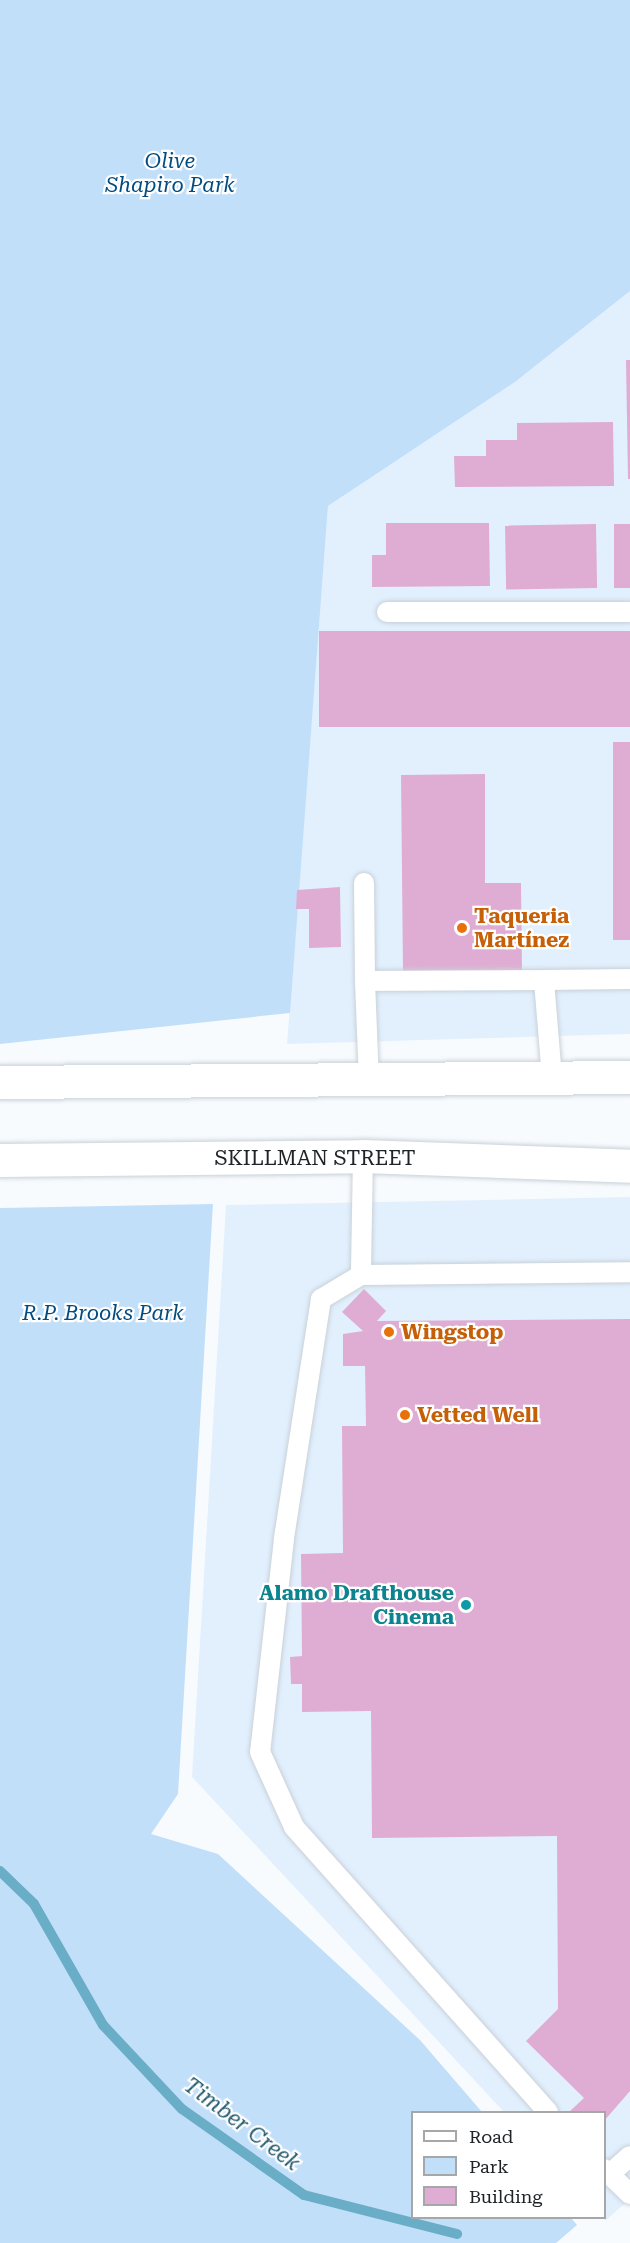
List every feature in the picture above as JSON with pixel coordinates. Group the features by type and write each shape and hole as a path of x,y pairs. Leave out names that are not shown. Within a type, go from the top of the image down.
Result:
{"main road":[{"path":"0,1082 369,1082 630,1077"},
{"name":"SKILLMAN STREET","path":"0,1160 363,1156 630,1166"}],"lane":[{"path":"387,612 630,612"},
{"path":"364,883 369,1082"},
{"path":"365,981 630,979"},
{"path":"544,980 552,1078"},
{"path":"361,1275 363,1156"},
{"path":"547,2111 294,1827 260,1752 284,1539 321,1299 361,1275 630,1272"},
{"path":"630,2156 608,2171 630,2194"}],"shaded area":[{"path":"630,291 630,1034 287,1044 328,506 515,382"},
{"path":"630,1197 630,2199 605,2221 606,2111 503,2111 192,1777 226,1205"}],"green space":[{"name":"Olive Shapiro Park","path":"0,0 630,0 630,291 515,382 328,506 290,1013 0,1044"},
{"name":"R.P. Brooks Park","path":"213,1204 178,1794 151,1834 218,1854 420,2040 481,2111 411,2111 411,2219 572,2219 577,2225 556,2243 0,2243 0,1208"}],"building":[{"path":"626,360 630,360 630,479 628,479"},
{"path":"613,422 614,486 455,487 454,456 486,456 486,440 517,440 517,423"},
{"path":"386,523 489,523 490,586 372,587 372,555 386,555"},
{"path":"596,524 597,588 506,590 505,526"},
{"path":"614,524 630,524 630,588 614,588"},
{"path":"319,631 630,631 630,727 319,727"},
{"path":"613,742 630,742 630,940 613,940"},
{"name":"Taqueria Martínez","path":"485,774 485,883 521,883 522,973 403,973 401,775"},
{"path":"340,887 341,947 309,948 309,909 296,909 297,890"},
{"name":"Alamo Drafthouse Cinema","path":"364,1289 386,1311 377,1321 630,1319 630,2091 606,2119 606,2111 570,2111 584,2098 526,2041 558,2009 557,1836 372,1838 371,1711 302,1712 302,1684 291,1684 290,1657 302,1656 301,1554 343,1553 342,1426 366,1426 365,1366 343,1366 343,1334 363,1331 342,1312"}],"waterway":[{"name":"Timber Creek","path":"0,1871 34,1904 103,2025 182,2109 304,2195 457,2234"}],"place":[{"name":"Taqueria Martínez","path":"462,928"},
{"name":"Wingstop","path":"389,1332"},
{"name":"Vetted Well","path":"405,1415"},
{"name":"Alamo Drafthouse Cinema","path":"466,1605"}]}
